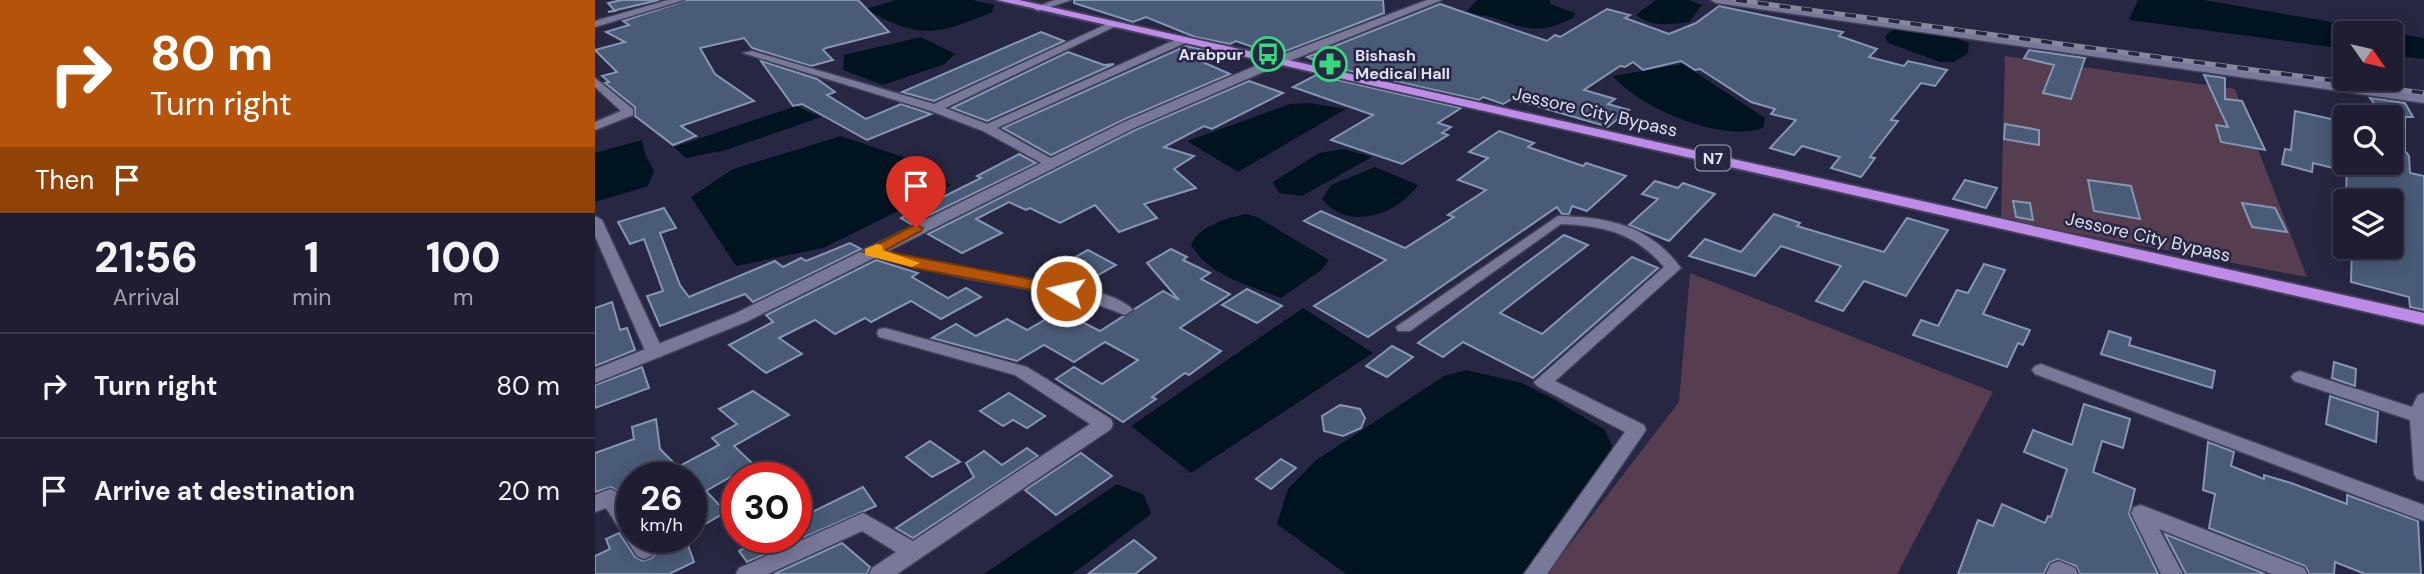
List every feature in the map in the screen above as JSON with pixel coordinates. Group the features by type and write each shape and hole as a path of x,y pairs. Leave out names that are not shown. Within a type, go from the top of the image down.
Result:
{"highway":[{"name":"Jessore City Bypass","path":"1003,0 2424,319"}],"street":[{"path":"595,24 680,0"},
{"path":"1038,8 1066,0"},
{"path":"595,376 778,300 1129,125 1278,61 1437,0"},
{"path":"1716,0 2424,99"},
{"path":"935,108 1112,24"},
{"path":"987,128 1181,41"},
{"path":"748,53 935,108 987,128 1049,163"},
{"path":"595,81 629,112 595,126"},
{"path":"595,220 655,353"},
{"path":"1404,327 1557,220 1591,221 1626,230 1655,247 1673,268 1543,382 1637,430 1535,574"},
{"path":"870,252 914,263 1066,291 1113,302 1125,310"},
{"path":"880,574 1104,424 1021,371 885,333"},
{"path":"2041,370 2424,513"},
{"path":"2300,377 2422,411 2424,474"},
{"path":"595,504 610,497 616,506"},
{"path":"2172,574 2141,513 2295,574"},
{"path":"812,537 863,521 913,552"},
{"path":"747,574 780,553"},
{"path":"2057,574 2059,570 2067,574"}],"shaded area":[{"path":"2005,56 2235,89 2307,277 2001,219"},
{"path":"1690,273 1993,392 1897,574 1547,574 1679,402"}],"water":[{"path":"896,0 972,0 994,5 992,12 973,20 928,31 900,26 866,9"},
{"path":"1477,0 1550,0 1550,4 1575,13 1573,18 1551,27 1533,29 1467,11"},
{"path":"1656,0 1688,0 1702,5 1689,22 1654,23 1636,15"},
{"path":"2138,0 2203,0 2333,22 2333,47 2129,20"},
{"path":"1894,29 1944,34 1969,43 1968,53 1954,62 1940,62 1888,43 1885,36"},
{"path":"2403,34 2424,38 2424,59 2403,56"},
{"path":"921,37 955,54 945,64 883,85 843,70 844,55"},
{"path":"1683,64 1765,118 1763,128 1726,131 1682,120 1642,100 1613,76"},
{"path":"1309,103 1346,109 1238,172 1187,141 1290,104"},
{"path":"796,106 821,117 726,150 686,158 674,147"},
{"path":"841,136 906,158 951,185 823,248 736,266 691,197 733,169"},
{"path":"642,140 645,154 654,171 648,186 595,202 595,153"},
{"path":"1344,149 1372,157 1302,196 1279,193 1273,182 1319,153"},
{"path":"1375,167 1418,185 1398,204 1372,216 1345,215 1322,199 1331,185"},
{"path":"1246,214 1257,217 1329,260 1320,271 1281,298 1219,272 1208,265 1191,245 1207,228"},
{"path":"1303,308 1373,353 1191,473 1131,426"},
{"path":"1466,370 1522,383 1557,401 1605,430 1612,446 1606,476 1525,574 1346,574 1277,524 1288,489 1315,461 1444,376"},
{"path":"1117,484 1144,495 1151,514 1082,567 1071,574 984,574"}],"building":[{"path":"622,0 659,0 615,10 608,3"},
{"path":"687,0 858,0 889,32 826,48 823,50 833,60 811,66 752,48 744,38 700,48 715,74 754,101 681,126 696,136 673,145 635,116 635,107 605,83 609,82 602,76 617,72 595,50 625,42 606,32 629,25 623,21"},
{"path":"1074,0 1383,0 1384,13 1276,55 1236,41 1230,44 1195,37 1146,17 1133,22 1074,3"},
{"path":"1440,4 1547,41 1555,35 1560,37 1607,9 1630,15 1625,18 1669,34 1696,23 1719,6 1843,32 1839,36 1877,49 1869,57 1904,66 1908,61 1947,70 1935,86 1921,83 1891,120 1898,121 1870,157 1875,158 1861,177 1831,168 1840,157 1802,146 1794,155 1770,148 1796,120 1771,114 1775,109 1751,102 1700,69 1695,70 1681,61 1643,70 1633,62 1625,67 1620,66 1584,90 1615,99 1608,104 1629,110 1608,127 1512,99 1503,104 1483,97 1479,100 1332,67 1307,57"},
{"path":"1041,32 1064,41 934,101 902,92"},
{"path":"1186,46 1213,52 1196,59 1230,74 1123,120 1051,155 1003,128"},
{"path":"2029,50 2085,58 2071,99 2043,93 2054,65 2024,58"},
{"path":"1068,52 1104,65 1114,64 987,121 952,108"},
{"path":"761,61 817,79 835,92 827,95 866,119 901,104 931,114 867,140 802,104 793,106"},
{"path":"1316,75 1461,108 1438,123 1451,127 1442,133 1448,135 1402,164 1331,140 1373,115 1293,87"},
{"path":"2204,75 2225,78 2225,99 2242,101 2265,150 2221,142 2216,125 2228,127"},
{"path":"1249,81 1283,93 1212,129 1204,126 1164,147 1194,156 1174,169 1196,188 1144,204 1157,218 1119,232 1095,205 1060,223 1030,208 1026,210 1009,202 976,219 1002,233 962,253 928,234 1135,130"},
{"path":"2370,98 2405,103 2413,117 2405,117 2405,151 2409,156 2410,173 2424,176 2424,310 2410,307 2409,297 2351,282 2352,259 2403,259 2403,189 2346,189 2347,175 2403,175 2403,105 2375,105"},
{"path":"2295,111 2333,119 2333,168 2313,163 2312,172 2282,164 2285,149 2291,150"},
{"path":"2005,124 2039,130 2039,145 2004,139"},
{"path":"1499,131 1534,143 1528,147 1583,166 1586,163 1626,176 1587,211 1572,206 1569,214 1562,214 1557,207 1368,337 1314,306 1386,260 1304,221 1321,211 1405,248 1454,217 1448,215 1486,190 1458,180 1488,158 1469,152"},
{"path":"1019,154 1036,163 911,224 901,218 981,178 977,176"},
{"path":"1965,180 1997,188 1986,208 1953,199"},
{"path":"2088,180 2131,186 2140,219 2094,211"},
{"path":"1655,181 1678,188 1683,183 1715,194 1669,241 1629,225 1658,199 1642,194"},
{"path":"2013,201 2030,203 2033,220 2016,217"},
{"path":"2242,203 2275,208 2287,232 2252,227"},
{"path":"664,208 676,228 660,233 680,285 689,297 775,261 783,267 801,258 806,261 850,243 861,249 753,302 745,294 660,326 647,296 663,291 644,239 630,244 618,222"},
{"path":"1774,214 1800,223 1797,226 1884,252 1907,218 1948,230 1906,296 1864,281 1843,311 1816,301 1841,266 1781,246 1755,276 1689,256 1705,239 1741,252"},
{"path":"1564,235 1588,245 1500,313 1542,334 1632,257 1658,268 1533,378 1463,342 1443,357 1418,343"},
{"path":"1171,249 1187,257 1183,260 1210,273 1201,279 1230,294 1180,328 1221,351 1189,375 1185,373 1152,397 1156,399 1123,422 1056,379 1074,367 1102,384 1138,360 1105,342 1074,362 1044,345 1017,361 932,338 956,324 976,336 1007,319 1027,330 1060,311 1100,331 1163,291 1179,300 1147,263"},
{"path":"1088,250 1116,265 1080,285 1052,270"},
{"path":"876,260 918,273 912,277 948,298 966,288 981,297 941,319 911,301 871,322 865,318 835,334 815,320 779,338 802,354 766,373 729,345 773,322 766,315"},
{"path":"1984,264 2005,270 1983,314 2030,330 2023,345 2018,343 2007,367 1913,335 1921,320 1938,326 1957,290 1968,293"},
{"path":"1247,289 1282,306 1257,323 1222,305"},
{"path":"612,302 620,330 627,328 635,350 595,366 595,308"},
{"path":"2109,331 2131,338 2129,345 2215,371 2212,388 2101,354"},
{"path":"1392,346 1413,357 1387,377 1366,366"},
{"path":"2334,362 2356,369 2355,386 2332,378"},
{"path":"642,367 649,388 595,408 595,385"},
{"path":"753,391 789,415 734,446 751,462 721,462 721,482 707,490 707,462 687,462 719,445 712,438 737,424 719,409"},
{"path":"1009,393 1045,416 1027,428 1013,420 1003,426 980,411"},
{"path":"2330,396 2378,412 2376,442 2326,424"},
{"path":"2084,404 2130,419 2123,448 2102,441 2093,472 2135,489 2129,514 2158,574 2080,574 2076,566 2058,559 2049,563 2044,574 1958,574 1978,520 1993,526 2002,504 2045,523 2048,516 2051,517 2067,469 2024,452 2033,430 2072,445"},
{"path":"1340,405 1360,409 1365,418 1361,428 1343,436 1324,431 1322,416"},
{"path":"656,419 660,449 673,462 616,462 616,490 611,487 595,492 595,453 634,439 632,427"},
{"path":"930,441 960,462 932,477 906,457"},
{"path":"2208,442 2234,452 2231,466 2264,479 2264,475 2347,504 2347,495 2418,521 2421,574 2365,574 2335,562 2334,574 2309,574 2305,566 2209,528 2215,494 2203,490"},
{"path":"1027,448 1038,456 913,538 896,528 974,477 966,463 984,451 1002,465"},
{"path":"1081,453 1112,476 1056,515 1025,490"},
{"path":"1281,459 1296,468 1271,489 1256,479"},
{"path":"863,487 876,506 812,534 812,512"},
{"path":"707,492 721,507 721,515 707,523"},
{"path":"616,534 616,553 632,553 643,561 652,558 656,553 691,553 694,562 669,574 595,574 595,556 610,549 606,539"},
{"path":"2165,534 2265,574 2186,574"},
{"path":"1134,540 1156,558 1135,574 1088,574"},
{"path":"842,543 870,567 867,574 774,574"},
{"path":"740,553 768,553 747,562"}],"railway":[{"path":"1736,0 2424,93"}],"slow traffic":[{"path":"877,249 870,252 912,263"}],"place":[{"name":"Arabpur","path":"1268,54"},
{"name":"Bishash Medical Hall","path":"1330,64"}],"route":[{"path":"916,228 870,252 1004,281 1066,291"}]}
